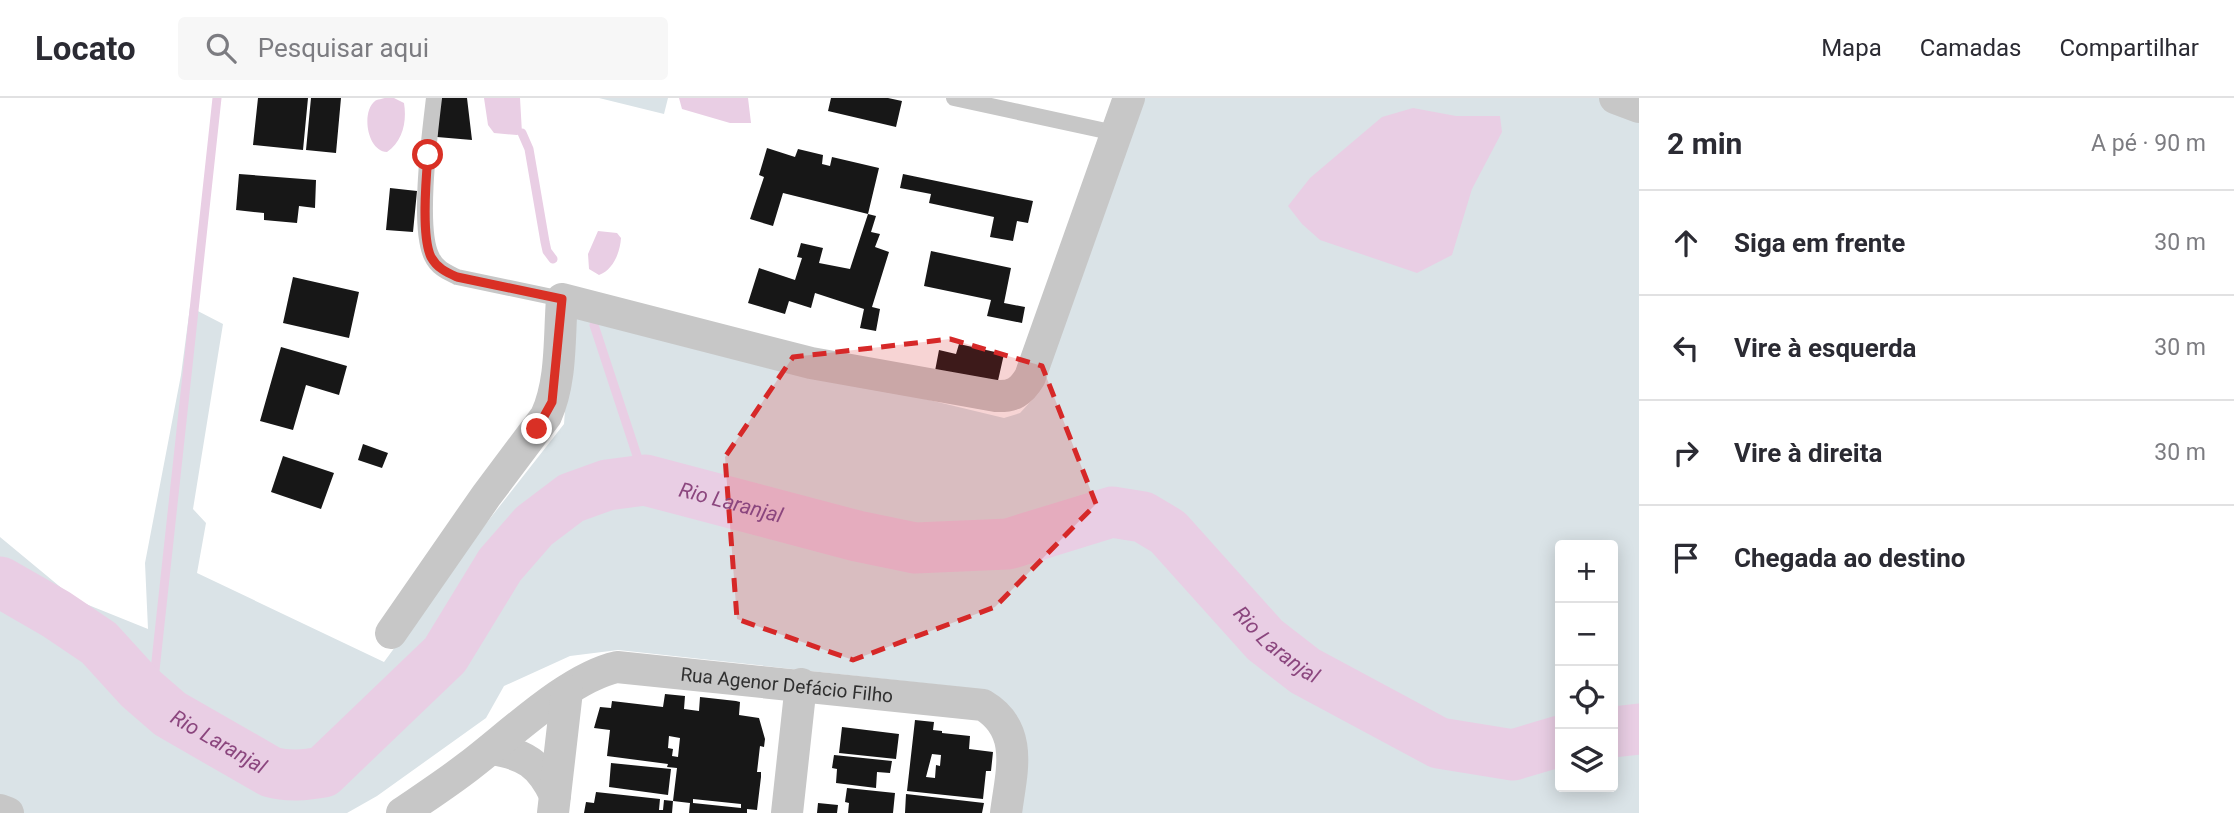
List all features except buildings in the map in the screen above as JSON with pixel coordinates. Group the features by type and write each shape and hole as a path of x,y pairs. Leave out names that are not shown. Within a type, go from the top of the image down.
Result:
{"street":[{"path":"391,633 486,496 546,416 555,384 562,299 811,363 1008,397 1018,393 1030,377 1129,98"},
{"path":"1615,98 1639,107"},
{"name":"Rua Agenor Defácio Filho","path":"402,813 566,691 605,670 617,667 974,702 991,709 1005,723 1012,741 1006,813"},
{"path":"787,813 801,684"},
{"path":"554,804 566,691"},
{"path":"491,749 512,752 531,762 546,776 554,804"},
{"path":"0,810 8,813"}],"lane":[{"path":"434,98 426,194 427,244 436,264 457,277 562,299"},
{"path":"954,98 1115,133"}],"highlighted area":[{"path":"950,339 1042,366 1096,504 995,607 853,660 737,619 725,457 793,357"}],"shaded area":[{"path":"386,98 394,98 404,103 405,110 400,136 387,152 375,145 367,122 371,106"},
{"path":"484,98 520,98 522,133 494,133 488,125"},
{"path":"599,98 668,98 664,114"},
{"path":"679,98 748,98 751,123 730,123 682,109"},
{"path":"1143,98 1639,98 1639,813 1019,813 977,689 618,650 570,656 504,686 486,718 377,796 347,813 0,813 0,537 76,600 148,629 145,563 181,375 190,307 223,324 193,509 206,523 197,573 384,662 481,530 564,424 572,314 1004,418 1020,413 1032,400"},
{"path":"1413,108 1456,116 1500,116 1502,132 1472,189 1452,255 1417,273 1320,240 1302,224 1288,206 1310,178 1382,117"},
{"path":"598,231 617,233 621,238 615,260 599,275 589,269 588,254"}],"waterway":[{"path":"152,698 217,98"},
{"path":"522,133 529,149 547,251 553,259"},
{"path":"594,325 645,480"},
{"name":"Rio Laranjal","path":"0,582 56,614 99,643 140,688 170,714 271,772 303,775 323,772 445,655 500,565 534,526 571,498 607,485 645,480 857,536 915,548 1008,544 1112,512 1143,517 1168,532 1265,640 1305,671 1439,743 1513,755 1555,742"},
{"name":"Rio Laranjal","path":"1618,731 1639,729"}],"route":[{"path":"428,155 427,244 430,256 436,264 457,277 562,299 552,402 537,429"}]}
